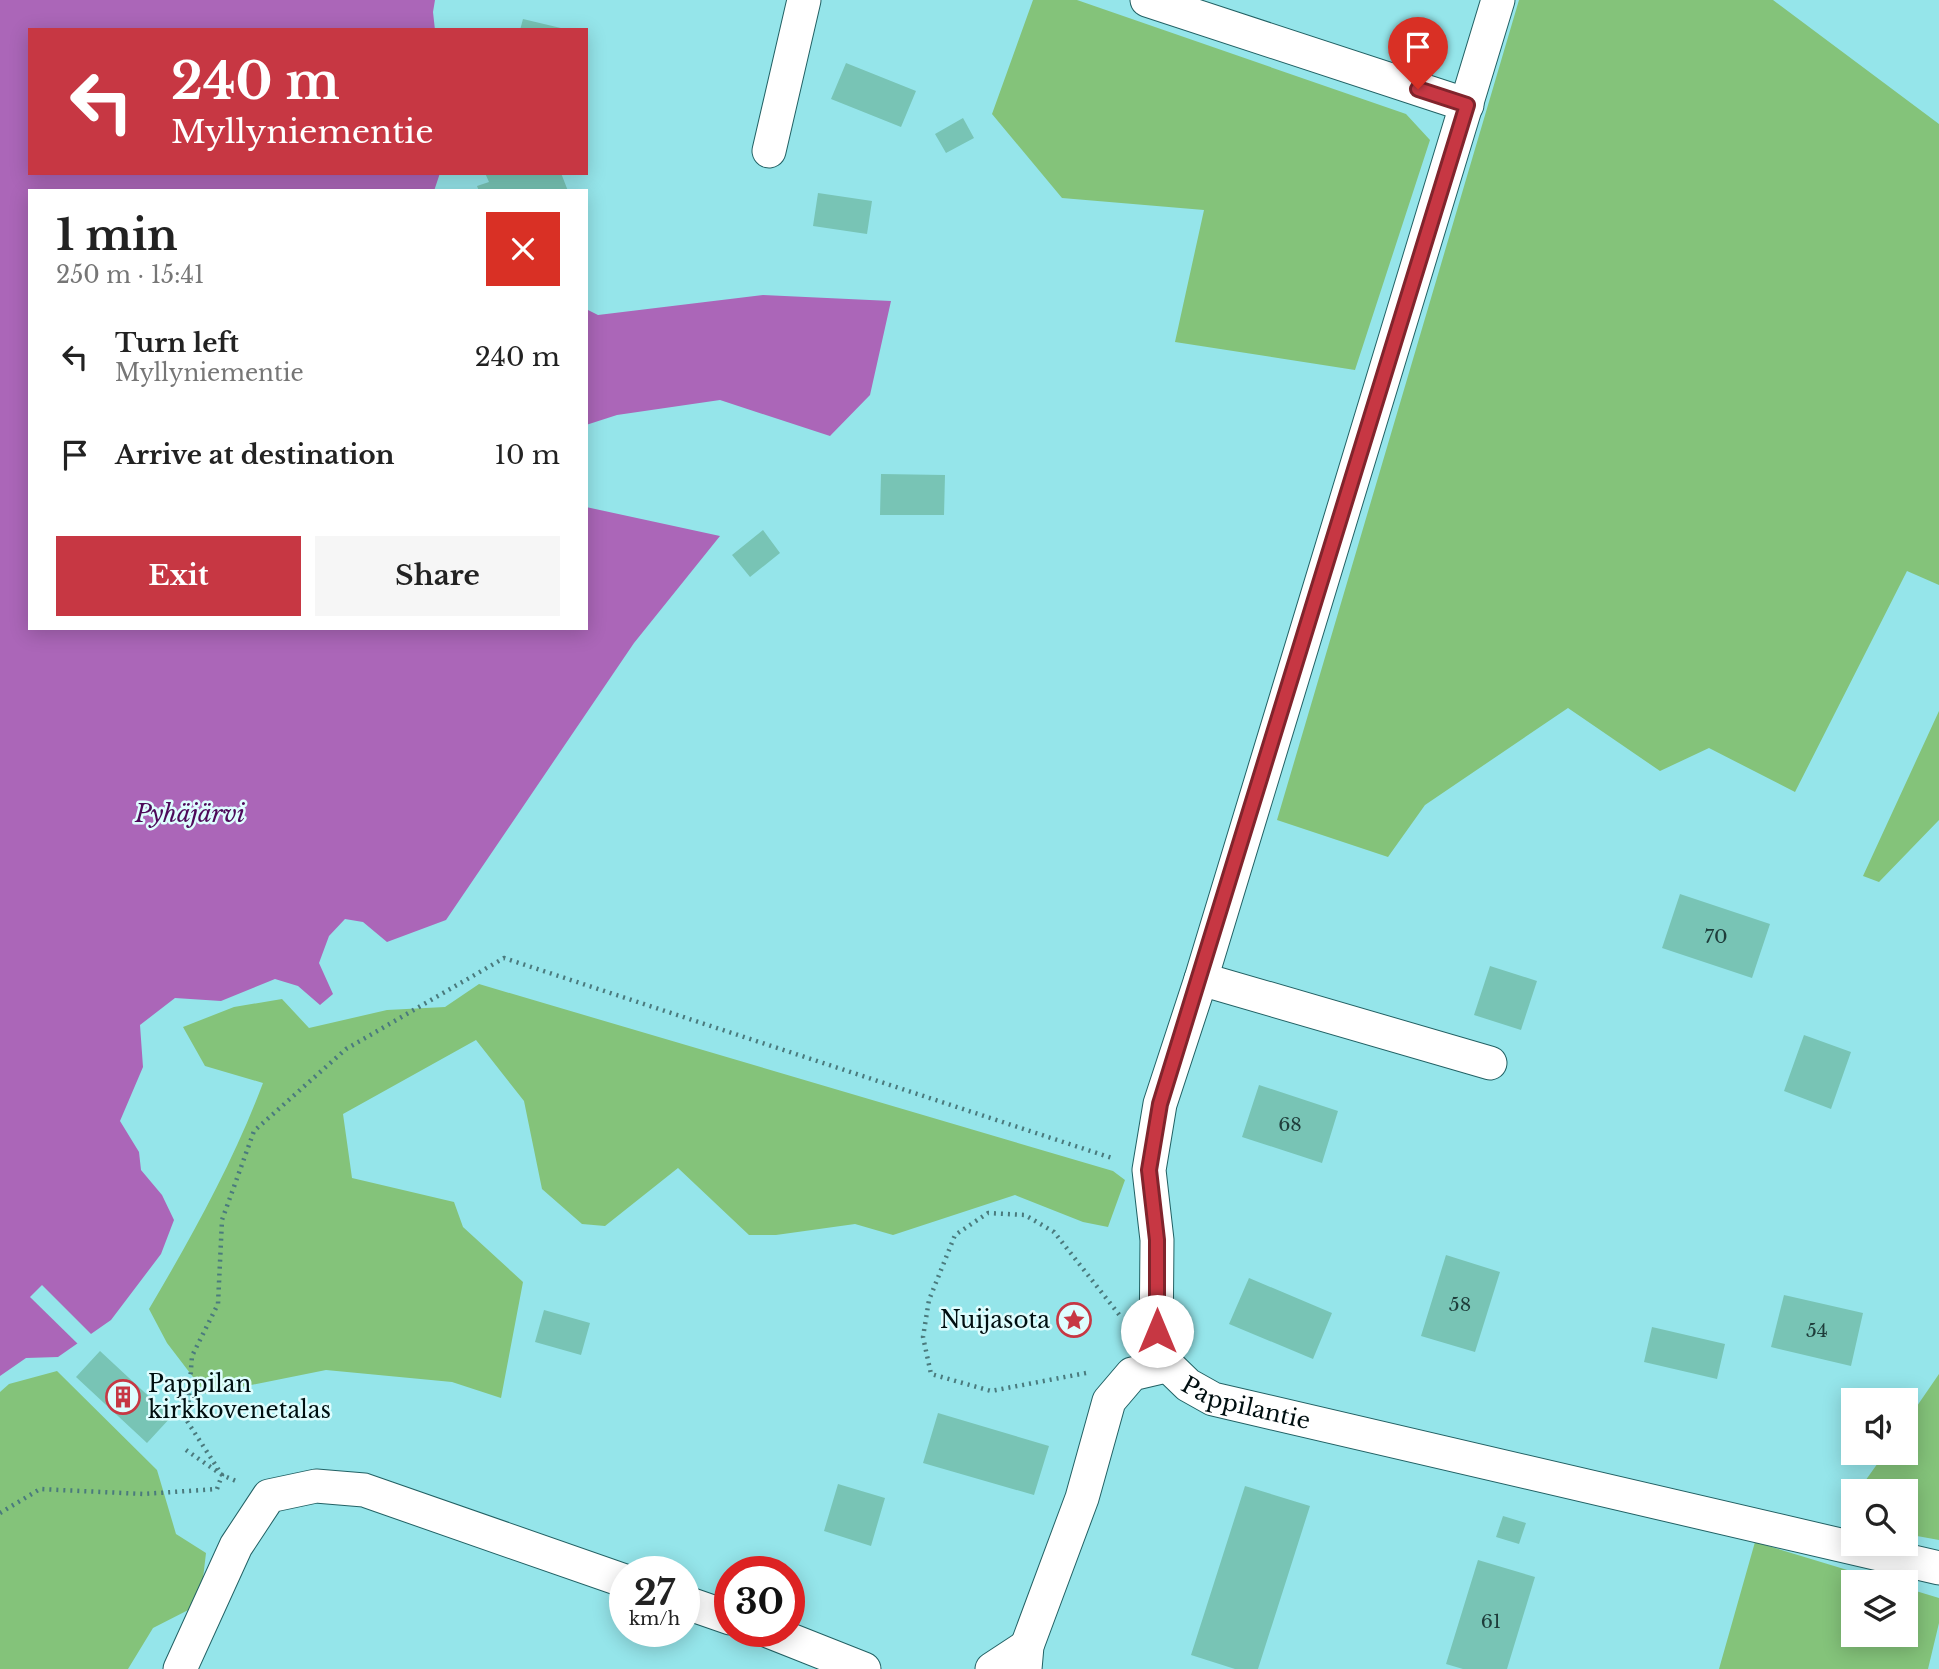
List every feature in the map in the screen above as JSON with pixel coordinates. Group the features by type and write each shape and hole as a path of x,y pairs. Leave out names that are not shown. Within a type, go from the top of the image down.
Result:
{"street":[{"path":"769,150 804,0"},
{"path":"1147,0 1467,105"},
{"path":"992,1669 1026,1657 1082,1498 1109,1401 1152,1365 1157,1240 1149,1170 1160,1104 1201,979 1498,0"},
{"path":"1201,979 1490,1063"},
{"name":"Pappilantie","path":"1152,1365 1213,1399 1939,1569"},
{"path":"180,1669 236,1546 269,1496 316,1486 364,1490 609,1575"},
{"path":"805,1646 864,1669"}],"path":[{"path":"222,1475 187,1421 192,1356 218,1304 222,1220 254,1131 346,1049 504,958 1149,1170"},
{"path":"988,1213 1026,1215 1054,1232 1124,1321 1152,1365 991,1391 931,1374 923,1337 929,1300 955,1235 988,1213"},
{"path":"186,1450 222,1475 269,1496"},
{"path":"0,1513 40,1489 143,1494 217,1489 222,1475"}],"green space":[{"path":"1033,0 1077,0 1406,114 1430,140 1355,370 1175,342 1204,210 1062,198 992,114"},
{"path":"1519,0 1773,0 1939,124 1939,585 1907,571 1795,792 1709,748 1660,771 1568,708 1425,805 1388,857 1277,820"},
{"path":"1939,711 1939,820 1879,882 1863,876"},
{"path":"479,984 1113,1171 1125,1180 1108,1227 1083,1222 1015,1195 893,1235 855,1224 776,1235 749,1235 678,1168 605,1226 582,1224 542,1189 524,1101 476,1040 343,1114 352,1178 454,1202 463,1227 523,1282 501,1398 452,1382 326,1370 206,1394 167,1343 149,1309 211,1199 239,1142 263,1083 205,1066 183,1027 234,1007 282,999 309,1028 387,1010 445,1007"},
{"path":"57,1371 157,1470 176,1534 206,1553 200,1604 153,1628 128,1669 0,1669 0,1392 9,1384"},
{"path":"1939,1374 1939,1540 1918,1536 1918,1479 1867,1479 1876,1465 1918,1465 1918,1405"},
{"path":"1755,1542 1847,1570 1841,1570 1841,1647 1918,1647 1918,1592 1939,1598 1939,1623 1928,1669 1719,1669"}],"water":[{"name":"Pyhäjärvi","path":"0,0 435,0 435,28 28,28 28,175 439,175 435,189 28,189 28,630 588,630 588,507 720,536 634,643 446,920 387,942 363,922 345,919 329,936 319,963 333,994 320,1005 298,986 275,979 221,1001 175,998 140,1025 143,1067 120,1121 139,1152 141,1170 162,1195 174,1220 161,1254 111,1320 58,1357 26,1358 0,1376"},
{"path":"763,295 891,301 870,395 830,436 720,400 617,415 588,424 588,310 598,315"}],"pier":[{"path":"42,1285 93,1336 80,1346 30,1297"}],"building":[{"path":"523,19 561,28 521,28"},
{"path":"846,63 916,91 901,127 831,99"},
{"path":"963,118 974,138 946,153 935,134"},
{"path":"486,175 562,175 567,189 478,189 477,186 489,182"},
{"path":"818,193 872,201 867,234 813,226"},
{"path":"881,474 945,475 944,515 880,515"},
{"path":"763,530 780,553 750,577 732,555"},
{"path":"1680,894 1770,924 1752,978 1662,948"},
{"path":"1490,966 1537,981 1521,1030 1474,1015"},
{"path":"1804,1035 1851,1052 1831,1109 1784,1091"},
{"path":"1259,1085 1338,1111 1322,1163 1242,1137"},
{"path":"1446,1255 1500,1272 1475,1352 1421,1336"},
{"path":"1249,1278 1332,1313 1313,1359 1229,1324"},
{"path":"1784,1295 1863,1313 1851,1366 1771,1347"},
{"path":"544,1310 590,1323 581,1355 535,1342"},
{"path":"1652,1327 1725,1344 1717,1379 1644,1362"},
{"name":"Pappilan kirkkovenetalas","path":"100,1351 171,1417 147,1443 76,1377"},
{"path":"938,1413 1049,1446 1034,1495 923,1463"},
{"path":"838,1484 885,1498 871,1546 824,1531"},
{"path":"1245,1486 1310,1506 1258,1669 1235,1669 1191,1655"},
{"path":"1503,1516 1526,1523 1519,1544 1496,1537"},
{"path":"1478,1560 1535,1577 1507,1669 1463,1669 1446,1664"}],"place":[{"name":"Nuijasota","path":"1074,1320"},
{"name":"Pappilan kirkkovenetalas","path":"123,1397"}],"route":[{"path":"1157,1331 1157,1240 1149,1170 1160,1104 1201,979 1467,105 1418,89"}]}
